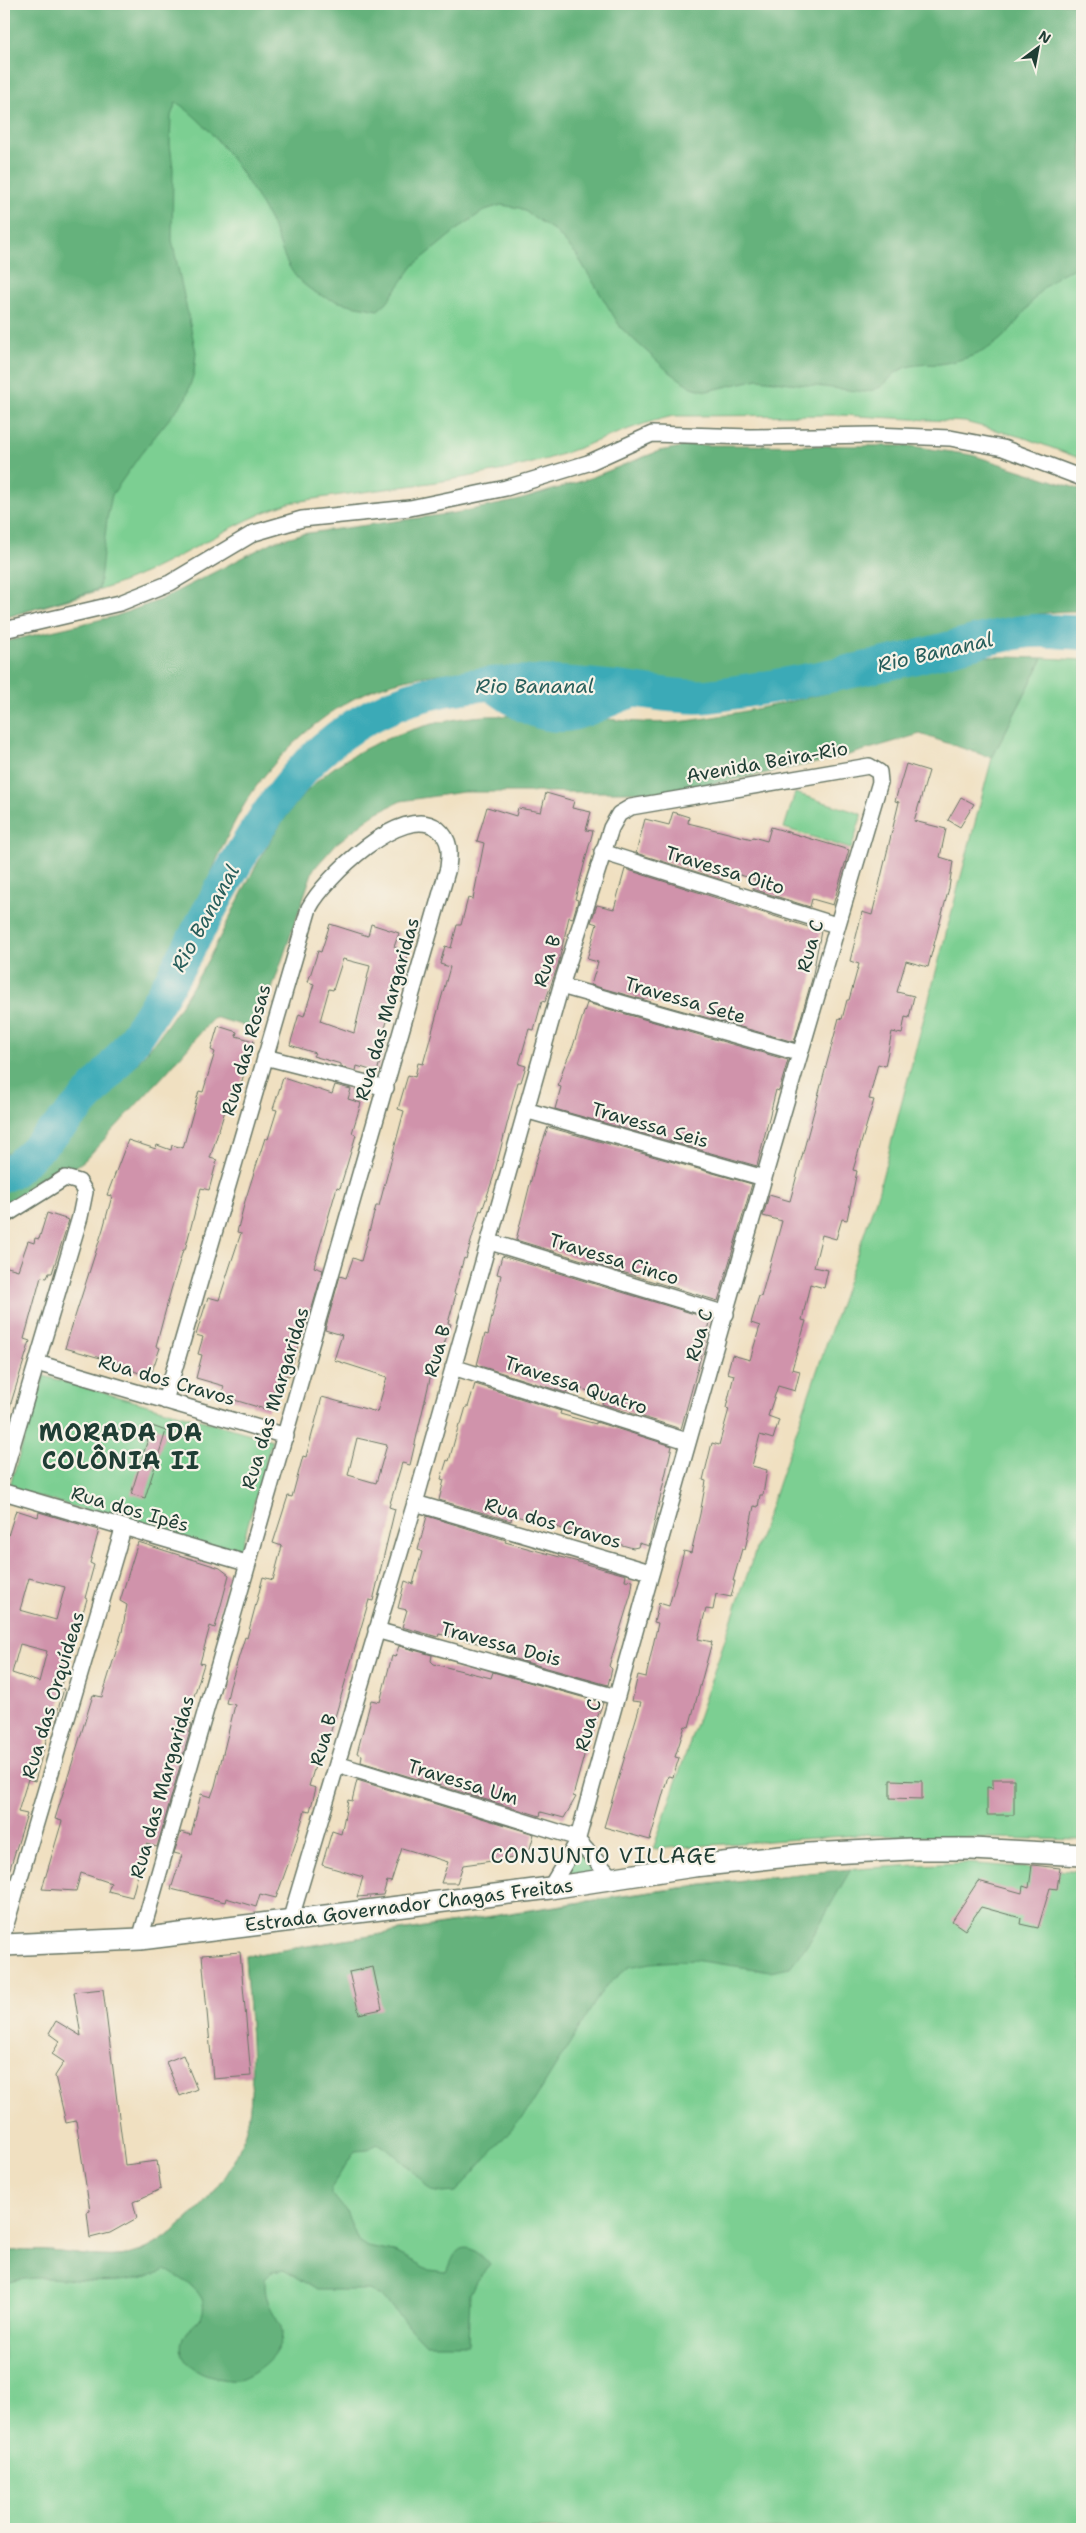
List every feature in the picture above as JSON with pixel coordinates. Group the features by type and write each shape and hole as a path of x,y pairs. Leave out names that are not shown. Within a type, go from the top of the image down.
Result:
{"main road":[{"name":"Estrada Governador Chagas Freitas","path":"4,1945 140,1939 550,1888 694,1866 809,1854 911,1848 1082,1854"}],"street":[{"path":"4,630 120,602 170,584 254,533 302,520 410,508 506,488 588,463 652,434 750,437 874,435 950,438 1003,448 1082,478"},
{"name":"Avenida Beira-Rio","path":"638,806 863,765 874,768 881,774 876,794"},
{"name":"Rua C","path":"550,1888 578,1840 687,1441 726,1314 799,1052 876,794"},
{"name":"Rua B","path":"290,1921 415,1503 490,1242 560,986 602,852 619,814 626,809 638,806"},
{"name":"Rua das Rosas","path":"165,1401 264,1057 309,908 316,894 336,872 368,846 410,823 428,824 442,833 450,848 448,868"},
{"name":"Travessa Oito","path":"602,852 836,925"},
{"name":"Rua das Margaridas","path":"140,1939 246,1563 286,1436 448,868"},
{"name":"Travessa Sete","path":"560,986 799,1052"},
{"path":"264,1057 386,1088"},
{"name":"Travessa Seis","path":"525,1110 764,1178"},
{"path":"4,1216 65,1178 79,1182 85,1196 4,1473"},
{"name":"Travessa Cinco","path":"490,1242 726,1314"},
{"name":"Rua dos Cravos","path":"37,1363 286,1436"},
{"name":"Travessa Quatro","path":"453,1367 687,1441"},
{"name":"Rua dos Ipês","path":"4,1492 123,1529 246,1563"},
{"name":"Rua dos Cravos","path":"415,1503 650,1572"},
{"name":"Rua das Orquídeas","path":"4,1930 123,1529"},
{"name":"Travessa Dois","path":"376,1630 616,1697"},
{"name":"Travessa Um","path":"337,1764 578,1840"},
{"path":"578,1840 612,1878"}],"green space":[{"path":"4,4 1082,4 1082,459 1025,438 965,422 840,415 673,416 636,426 547,459 500,471 289,503 248,520 128,580 82,596 4,618"},
{"path":"4,4 1082,4 1082,267 1067,271 1054,279 1033,300 1005,335 987,349 968,358 940,364 907,367 897,372 879,388 873,390 865,392 758,379 707,391 691,387 667,370 621,328 576,254 555,231 520,208 501,205 485,210 459,228 413,266 387,302 378,310 322,296 306,286 293,272 284,256 274,230 252,189 217,140 204,125 176,102 171,116 170,144 173,168 172,240 196,352 194,373 186,398 140,455 112,495 107,519 99,589 4,618"},
{"path":"692,445 911,446 972,455 1082,490 1082,611 1055,612 1017,618 838,664 768,678 697,684 671,683 576,672 476,671 422,676 404,680 369,691 353,699 307,731 269,770 242,808 231,829 180,942 122,1032 87,1080 47,1123 26,1141 4,1155 4,642 116,616 160,600 275,541 301,534 455,513 516,501 585,480 659,451"},
{"path":"968,656 1043,658 992,758 920,734 835,759 674,792 463,792 401,801 374,814 336,844 313,870 258,1030 214,1017 166,1073 85,1160 50,1185 4,1212 4,1185 66,1136 94,1110 145,1054 169,1023 210,956 255,867 281,824 311,787 347,759 392,737 439,722 463,718 524,716 594,718 657,723 681,722 807,698"},
{"path":"1043,658 1082,660 1082,1840 858,1835 653,1849 878,1193 992,758"},
{"path":"795,793 862,814 851,849 784,828"},
{"path":"44,1376 272,1440 240,1552 190,1541 9,1488"},
{"path":"578,1843 603,1872 561,1877"},
{"path":"964,1863 1082,1872 1082,2529 4,2529 4,2251 49,2251 101,2256 132,2254 148,2248 174,2231 218,2187 241,2144 249,2115 252,2057 245,1956 514,1912 693,1886 873,1868"},
{"path":"851,1869 810,1941 790,1967 770,1971 693,1960 650,1963 629,1967 604,1988 529,2109 456,2192 442,2193 431,2191 411,2169 389,2150 377,2143 368,2150 355,2151 332,2186 332,2194 346,2211 358,2241 367,2247 394,2252 429,2270 447,2272 456,2253 460,2249 465,2248 479,2254 490,2265 476,2281 470,2294 468,2344 426,2344 382,2297 369,2290 317,2290 284,2270 272,2272 265,2279 266,2296 282,2330 280,2344 272,2357 256,2372 242,2379 227,2380 204,2375 186,2362 181,2349 182,2342 185,2334 201,2317 203,2303 199,2294 191,2286 166,2270 147,2276 118,2281 97,2282 35,2278 4,2284 4,2251 49,2251 101,2256 132,2254 155,2245 168,2236 197,2210 218,2187 241,2144 249,2115 252,2057 245,1956 623,1896"}],"building":[{"path":"906,764 929,771 914,821 946,829 940,857 953,861 949,888 928,967 906,961 897,992 914,996 909,1018 905,1017 902,1034 892,1032 885,1066 878,1064 869,1099 874,1100 853,1170 857,1171 847,1220 842,1219 836,1239 822,1235 814,1267 828,1270 824,1288 810,1284 802,1320 806,1321 792,1369 800,1371 795,1391 778,1386 768,1416 779,1420 773,1439 760,1435 752,1466 767,1470 763,1495 760,1495 758,1507 754,1506 745,1550 742,1549 733,1581 735,1581 731,1597 716,1594 713,1610 706,1609 698,1639 712,1642 689,1727 685,1726 675,1757 679,1758 673,1777 668,1776 650,1840 604,1827 641,1702 632,1701 638,1675 646,1677 658,1623 654,1622 659,1603 669,1606 684,1551 691,1553 706,1481 703,1480 712,1443 719,1445 729,1409 726,1408 734,1375 727,1373 732,1355 750,1360 760,1326 751,1323 759,1296 761,1297 782,1221 763,1216 769,1195 790,1201 839,1018 842,1019 859,964 850,961 862,912 872,915 899,802 895,801"},
{"path":"546,793 574,801 572,808 591,812 586,830 593,831 575,899 578,900 573,918 569,917 558,965 545,1002 542,1001 534,1030 529,1029 519,1064 526,1066 521,1082 518,1082 493,1178 482,1211 480,1210 466,1259 464,1258 448,1323 451,1324 440,1356 438,1356 432,1370 410,1465 402,1463 389,1507 395,1509 373,1601 369,1600 326,1748 321,1746 309,1786 316,1788 310,1811 305,1810 276,1898 260,1894 256,1907 226,1898 225,1902 171,1889 182,1855 174,1853 181,1832 191,1835 201,1794 211,1797 215,1786 235,1705 226,1703 230,1686 245,1637 247,1638 263,1577 273,1580 282,1546 273,1543 288,1496 292,1497 303,1456 306,1457 322,1397 377,1412 387,1377 334,1360 342,1335 325,1330 340,1276 346,1278 353,1258 361,1261 376,1206 379,1206 404,1111 398,1109 408,1075 415,1077 418,1063 423,1064 450,967 440,964 445,946 451,948 457,925 461,925 468,898 473,899 484,843 477,841 487,807 516,816 518,808 541,812","holes":["357,1438 387,1445 376,1483 348,1475"]},
{"path":"961,797 974,804 960,827 948,820"},
{"path":"673,812 689,817 688,823 752,839 753,837 767,841 771,827 849,850 833,905 812,899 810,907 753,889 755,879 724,871 722,880 636,853 645,819 669,825"},
{"path":"625,869 821,931 812,979 794,1042 591,985 598,962 587,959 597,924 591,922 597,905 614,909"},
{"path":"330,924 368,936 371,924 399,933 394,947 409,952 402,976 400,975 382,1039 386,1040 377,1072 357,1066 356,1071 341,1067 341,1064 313,1056 315,1053 290,1045 299,1014 304,1016 314,984 308,982 318,951 321,952","holes":["343,959 370,966 354,1033 320,1021 329,989 333,990"]},
{"path":"587,1003 788,1060 779,1091 776,1090 757,1166 555,1109 561,1087 558,1086 563,1069 573,1046"},
{"path":"218,1026 237,1032 236,1036 254,1041 237,1097 230,1095 210,1158 217,1160 209,1190 201,1188 185,1250 183,1250 171,1290 156,1346 160,1348 150,1377 131,1370 132,1367 65,1348 103,1229 112,1196 107,1195 128,1140 156,1149 157,1145 171,1150 172,1145 183,1148 199,1091 203,1092 215,1052 211,1050"},
{"path":"283,1078 332,1094 335,1085 351,1089 348,1099 361,1103 352,1133 356,1135 340,1188 337,1187 314,1267 323,1270 307,1325 304,1324 289,1376 279,1374 268,1410 231,1399 231,1396 222,1394 224,1386 196,1378 202,1355 198,1354 203,1337 196,1335 208,1297 219,1300 241,1233 237,1232 245,1201 265,1138 268,1139 277,1110 273,1109"},
{"path":"548,1127 752,1184 718,1301 516,1240 535,1164"},
{"path":"47,1213 69,1220 52,1273 49,1273 47,1278 41,1277 24,1339 30,1341 7,1416 4,1416 4,1266 18,1270 28,1241 34,1243 35,1238 39,1239"},
{"path":"502,1256 711,1319 681,1429 602,1404 605,1396 569,1385 566,1393 477,1365 485,1334 488,1335 501,1275 497,1274"},
{"path":"475,1384 561,1411 560,1414 596,1424 596,1422 672,1446 649,1546 639,1543 638,1547 633,1548 512,1515 511,1521 439,1500 444,1480 441,1479 447,1460 449,1461 459,1424 461,1424 466,1407 468,1407"},
{"path":"152,1426 166,1431 145,1498 131,1494"},
{"path":"16,1510 38,1517 39,1512 99,1530 90,1563 94,1565 85,1598 87,1599 60,1688 64,1689 56,1716 53,1715 35,1781 28,1779 18,1812 27,1814 7,1878 4,1878 4,1538 7,1539","holes":["29,1578 65,1587 56,1620 20,1610","20,1644 47,1651 39,1682 12,1673"]},
{"path":"427,1516 506,1540 505,1542 626,1575 625,1580 633,1581 631,1594 609,1666 612,1669 608,1685 497,1654 498,1648 439,1634 438,1637 402,1627 407,1610 398,1608 405,1581 413,1584 422,1552 418,1550"},
{"path":"138,1542 220,1568 229,1575 215,1628 210,1626 200,1663 204,1664 186,1722 192,1724 157,1847 146,1844 132,1897 108,1891 111,1883 81,1873 76,1891 42,1889 62,1821 55,1819 93,1695 102,1697 122,1632 127,1605 120,1601"},
{"path":"399,1646 432,1655 431,1661 434,1664 491,1678 493,1672 603,1703 588,1741 573,1796 576,1797 564,1818 541,1812 540,1816 361,1762 362,1755 357,1753 371,1700 380,1702 392,1656 395,1657"},
{"path":"993,1779 1014,1779 1014,1815 987,1815 987,1787 993,1788"},
{"path":"357,1780 534,1834 528,1856 463,1865 457,1883 441,1883 448,1862 402,1848 391,1882 387,1881 383,1895 357,1897 363,1877 322,1865 332,1831 341,1834 348,1800 352,1801"},
{"path":"890,1780 922,1781 922,1799 890,1798"},
{"path":"1032,1865 1060,1868 1057,1889 1050,1888 1038,1928 1020,1924 1021,1918 981,1907 965,1930 952,1921 978,1881 1022,1893 1023,1886 1029,1888"},
{"path":"240,1952 251,2076 213,2079 202,1955"},
{"path":"373,1967 382,2009 359,2014 349,1972"},
{"path":"103,1989 125,2165 157,2161 161,2189 133,2202 137,2218 110,2233 90,2238 87,2212 90,2211 76,2121 66,2123 55,2076 64,2062 52,2054 60,2041 49,2033 56,2021 81,2036 74,1992"},
{"path":"183,2055 197,2089 180,2096 166,2062"}],"waterway":[{"name":"Rio Bananal","path":"4,1175 14,1170 62,1124 121,1057 155,1007 231,872 272,807 309,762 323,749 372,715 427,694 474,685 498,683 569,684 675,696 708,696 833,675 1009,634 1038,631 1082,633"},
{"path":"492,684 521,704 543,713 554,715 578,712 629,692"}],"district":[{"name":"MORADA DA COLÔNIA II","path":"121,1447"},
{"name":"CONJUNTO VILLAGE","path":"604,1856"}]}
